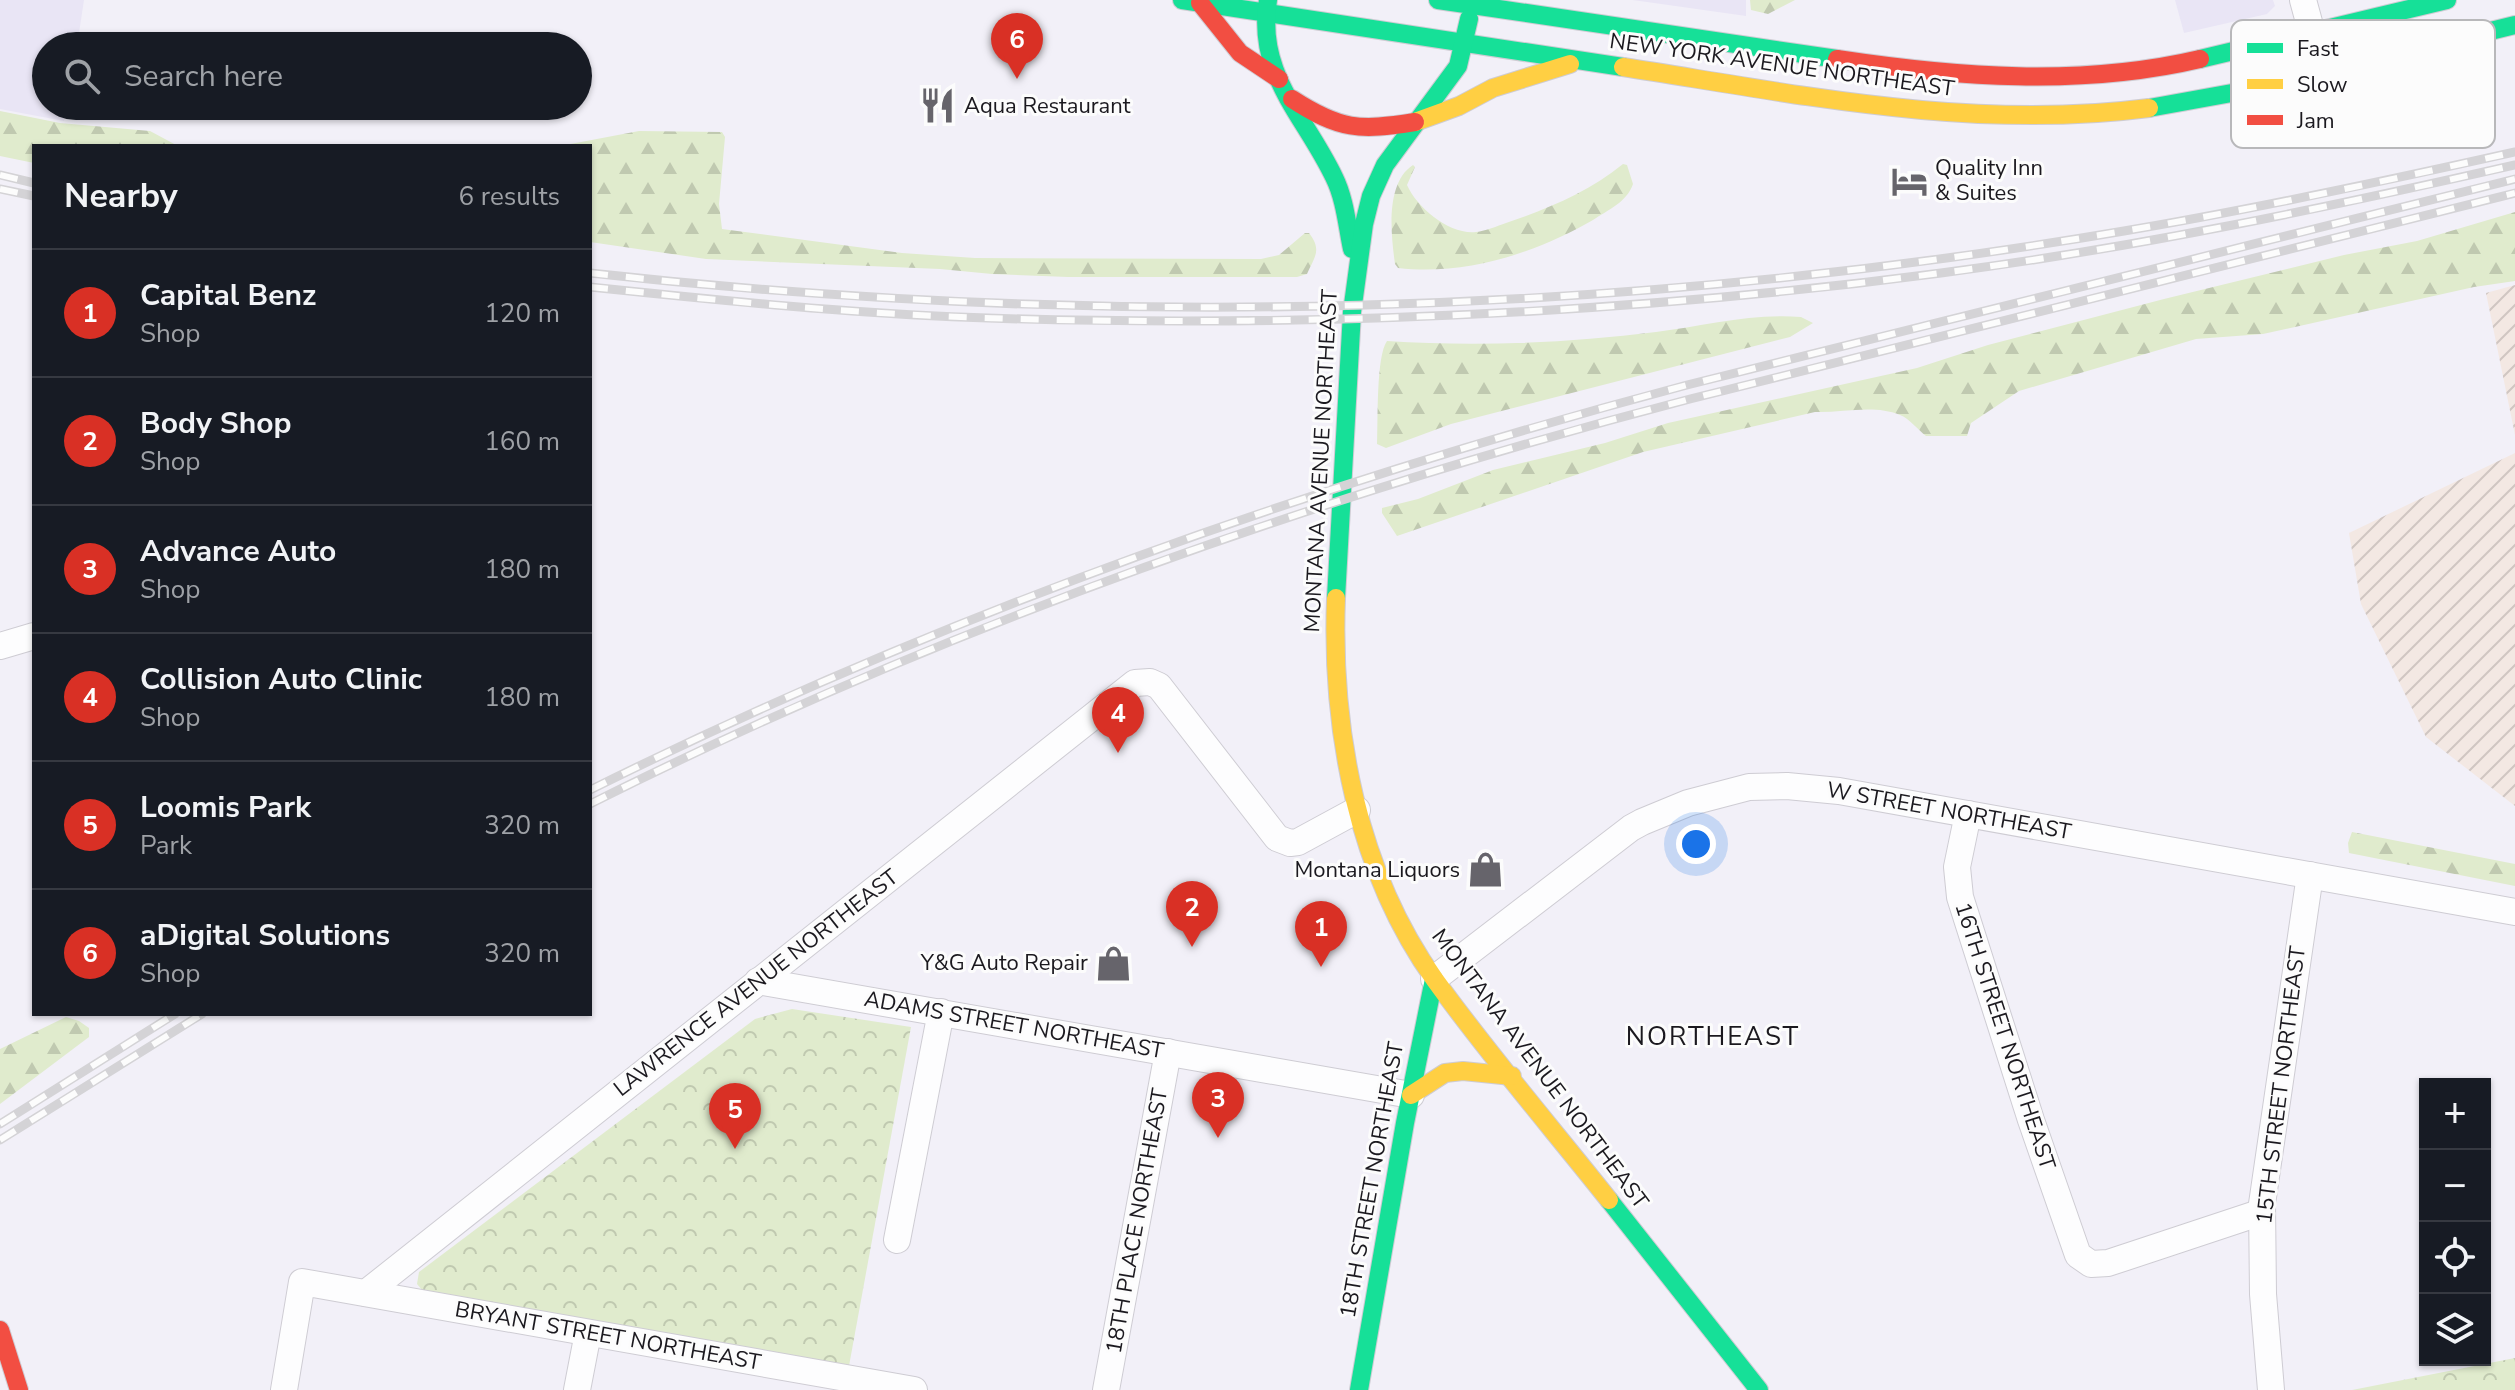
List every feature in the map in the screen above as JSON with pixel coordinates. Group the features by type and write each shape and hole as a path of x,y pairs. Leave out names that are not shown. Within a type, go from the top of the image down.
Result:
{"main road":[{"name":"NEW YORK AVENUE NORTHEAST","path":"1438,0 1471,2 1901,69 2005,77 2060,77 2162,67 2231,52"},
{"name":"NEW YORK AVENUE NORTHEAST","path":"2368,20 2447,0"},
{"name":"NEW YORK AVENUE NORTHEAST","path":"1191,1 1267,6 1465,43 1869,105 1955,114 2016,117 2089,114 2166,106 2231,91"},
{"path":"1191,1 1240,53 1283,88 1325,120 1348,128 1370,129 1415,122 1459,106 1502,85 1582,60"},
{"name":"MONTANA AVENUE NORTHEAST","path":"1471,2 1460,62 1450,81 1388,160 1376,183 1355,267 1336,663 1341,728 1357,810 1393,907 1434,979 1759,1390"},
{"path":"1267,6 1266,45 1283,88"},
{"name":"NEW YORK AVENUE NORTHEAST","path":"2495,30 2515,25"},
{"name":"MONTANA AVENUE NORTHEAST","path":"1283,88 1336,180 1355,267"},
{"name":"18TH STREET NORTHEAST","path":"1359,1390 1434,979"},
{"path":"1411,1095 1445,1073 1463,1071 1512,1076"},
{"path":"0,1330 8,1387"}],"street":[{"path":"2303,0 2308,20"},
{"path":"0,646 32,637"},
{"name":"LAWRENCE AVENUE NORTHEAST","path":"366,1293 1135,683 1150,682 1165,693 1277,838 1290,843 1298,842 1357,810"},
{"name":"W STREET NORTHEAST","path":"1434,979 1631,828 1664,811 1749,787 1800,787 1968,814 2515,912"},
{"name":"16TH STREET NORTHEAST","path":"1968,814 1957,867 1960,897 2078,1255 2084,1261 2100,1265 2262,1212"},
{"name":"15TH STREET NORTHEAST","path":"2271,1390 2266,1348 2262,1212 2310,875"},
{"name":"ADAMS STREET NORTHEAST","path":"758,981 1411,1095"},
{"path":"897,1240 941,1012"},
{"name":"18TH PLACE NORTHEAST","path":"1106,1390 1168,1052"},
{"name":"BRYANT STREET NORTHEAST","path":"284,1390 302,1282 914,1390"},
{"path":"577,1390 588,1333"}],"shaded area":[{"path":"0,0 84,0 79,32 32,32 32,115 0,109"},
{"path":"1632,0 1746,0 1746,16 1647,2"},
{"path":"2175,0 2273,0 2275,6 2267,14 2184,33"},
{"path":"2515,285 2515,435 2486,293"},
{"path":"2515,453 2515,806 2426,737 2361,604 2349,533"}],"green space":[{"path":"1750,0 1795,0 1768,14 1751,10"},
{"path":"0,111 32,117 32,120 150,131 174,144 32,144 32,163 0,156"},
{"path":"639,131 722,132 725,137 719,204 722,229 902,253 975,258 1261,259 1279,255 1309,233 1316,253 1307,274 1297,277 1068,277 706,259 592,242 592,144 571,144"},
{"path":"1623,164 1627,165 1633,184 1626,196 1593,220 1548,243 1499,259 1449,269 1398,268 1395,264 1392,239 1394,197 1404,173 1413,165 1415,167 1407,185 1426,211 1445,225 1476,232 1567,199"},
{"path":"2515,212 2515,281 2474,287 2263,334 2196,339 2019,391 1971,423 1967,436 1926,436 1903,417 1880,410 1815,412 1643,452 1397,536 1382,513 1382,508 1418,499 1493,470 1605,443 1668,423 1917,368 1988,345 2164,299 2344,255 2417,241"},
{"path":"1801,317 1813,323 1790,337 1451,424 1386,448 1377,444 1379,374 1387,341 1488,344 1555,341 1656,332 1746,318"},
{"path":"2352,832 2515,864 2515,886 2349,853 2348,843"},
{"path":"792,1009 911,1027 849,1366 423,1291 417,1284 419,1272 755,1019"},
{"path":"66,1017 89,1028 89,1037 0,1104 0,1049"},
{"path":"2515,1358 2515,1390 2352,1390 2474,1366 2491,1366 2491,1363"}],"railway":[{"path":"592,273 782,291 974,302 1166,307 1358,305 1550,297 1742,282 1933,260 2222,213 2515,152"},
{"path":"592,287 819,309 935,316 1142,321 1468,315 1657,303 1846,285 2085,252 2229,226 2515,165"},
{"path":"0,175 32,183"},
{"path":"592,789 856,667 992,612 1128,560 1406,466 1687,385 2515,179"},
{"path":"0,189 32,196"},
{"path":"592,803 722,740 992,625 1268,524 1408,479 1690,399 2515,193"},
{"path":"0,1124 172,1016"},
{"path":"0,1140 199,1016"}],"traffic: fast":[{"path":"1182,0 1623,67"},
{"path":"1268,0 1266,27 1276,72 1338,185 1352,249"},
{"path":"1438,0 1837,59"},
{"path":"2363,20 2447,0"},
{"path":"1336,598 1352,312 1364,224 1371,196 1385,165 1458,66 1469,19"},
{"path":"2495,30 2515,25"},
{"path":"2200,59 2231,52"},
{"path":"2149,108 2231,93"},
{"path":"1359,1390 1405,1123 1434,979"},
{"path":"1609,1200 1759,1390"}],"traffic: slow":[{"path":"1415,122 1459,106 1493,88 1570,64"},
{"path":"1623,67 1819,98 1951,112 2083,114 2149,108"},
{"path":"1336,598 1338,698 1345,748 1354,798 1386,893 1408,938 1435,980 1609,1200"},
{"path":"1411,1095 1445,1073 1463,1071 1512,1076"}],"traffic: jam":[{"path":"1200,3 1240,53 1279,79"},
{"path":"1837,59 1927,71 2018,76 2110,73 2200,59"},
{"path":"1292,99 1324,117 1350,126 1379,127 1415,122"},
{"path":"0,1330 19,1390"}],"place":[{"name":"aDigital Solutions","path":"1017,79"},
{"name":"Aqua Restaurant","path":"938,106"},
{"name":"Quality Inn & Suites","path":"1909,181"},
{"name":"Collision Auto Clinic","path":"1118,753"},
{"name":"Montana Liquors","path":"1486,870"},
{"name":"Body Shop","path":"1192,947"},
{"name":"Y&G Auto Repair","path":"1114,963"},
{"name":"Capital Benz","path":"1321,967"},
{"name":"Advance Auto","path":"1218,1138"},
{"name":"Loomis Park","path":"735,1149"}],"district":[{"name":"NORTHEAST","path":"1713,1036"}]}
